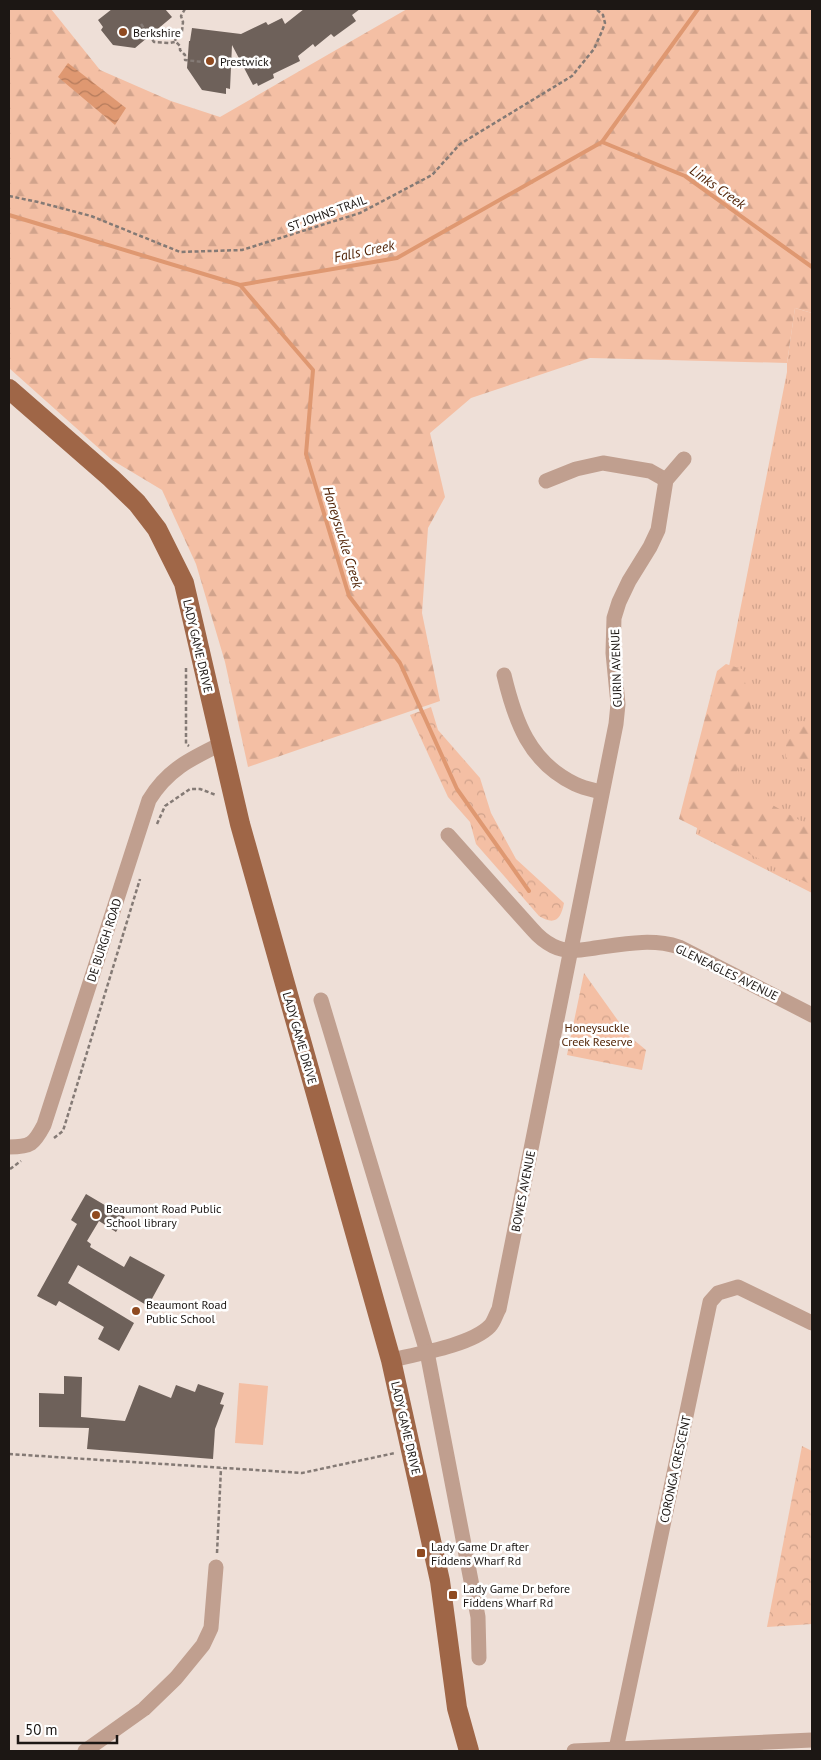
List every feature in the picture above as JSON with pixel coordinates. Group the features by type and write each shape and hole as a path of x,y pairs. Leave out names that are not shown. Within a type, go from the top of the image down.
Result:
{"main road":[{"name":"LADY GAME DRIVE","path":"9,389 137,503 157,529 184,583 240,824 391,1360 440,1581 457,1708 469,1751"}],"street":[{"path":"546,481 576,469 603,464 650,471 666,480 684,459"},
{"name":"GURIN AVENUE","path":"571,951 616,724 618,704 612,653 614,618 629,581 658,530 666,480"},
{"path":"504,675 511,706 525,738 539,757 554,772 577,785 601,792"},
{"name":"DE BURGH ROAD","path":"9,1147 23,1147 32,1144 44,1125 149,800 169,774 188,760 221,744"},
{"name":"GLENEAGLES AVENUE","path":"448,835 542,939 554,946 571,951 630,943 667,943 680,947 812,1015"},
{"name":"BOWES AVENUE","path":"391,1360 427,1352 479,1335 491,1325 499,1309 571,951"},
{"path":"320,1000 427,1352 478,1618 479,1658"},
{"name":"CORONGA CRESCENT","path":"616,1749 710,1302 718,1293 738,1287 812,1323"},
{"path":"85,1751 144,1710 176,1678 202,1645 211,1628 216,1567"},
{"path":"574,1751 812,1740"}],"path":[{"path":"141,24 154,42 170,44 175,41 177,34 182,31 183,22 181,16 185,9"},
{"name":"ST JOHNS TRAIL","path":"9,196 91,216 180,252 242,250 360,213 432,175 460,144 572,76 594,49 605,23 603,15 596,9"},
{"path":"175,41 180,46 185,60 202,62"},
{"path":"186,668 186,744 201,754"},
{"path":"155,830 165,806 190,789 200,789 221,797"},
{"path":"125,928 141,874"},
{"path":"9,1454 302,1473 396,1453"},
{"path":"216,1567 221,1468"}],"green space":[{"path":"9,9 51,9 100,70 171,101 220,117 407,9 812,9 812,313 795,308 787,363 590,358 471,398 430,433 445,497 428,528 422,613 440,701 248,767 225,662 196,564 162,490 112,460 9,368"},
{"path":"795,308 812,313 812,893 696,834 787,372"},
{"path":"726,664 742,669 754,721 733,783 812,827 812,885 679,819 717,671"},
{"path":"431,707 438,730 480,778 491,813 516,859 564,903 559,917 556,919 549,920 539,916 476,844 470,822 448,797 410,715"},
{"path":"802,721 812,724 812,772 795,764 786,757 787,736 796,724"},
{"name":"Honeysuckle Creek Reserve","path":"584,973 629,1036 646,1050 642,1070 567,1055"},
{"path":"239,1383 268,1386 263,1445 235,1443"},
{"path":"802,1446 812,1451 812,1624 767,1627"}],"water":[{"path":"68,63 126,108 115,125 58,77"}],"building":[{"name":"Berkshire","path":"112,9 165,9 172,17 135,48 113,45 101,30 103,27 98,20"},
{"path":"304,9 360,9 352,15 356,21 334,37 331,34 315,47 313,44 298,56 300,61 273,74 274,78 258,86 257,83 253,85 232,45 230,89 226,88 226,94 202,90 187,68 192,28 241,34 266,22 268,25 282,18 285,24"},
{"path":"86,1194 125,1217 116,1232 99,1221 87,1241 91,1244 90,1247 124,1267 130,1256 165,1275 148,1306 78,1265 68,1283 134,1323 119,1351 98,1339 104,1327 59,1301 56,1306 37,1296 77,1224 71,1220"},
{"path":"64,1376 82,1377 81,1417 125,1421 139,1385 171,1398 176,1385 195,1392 198,1384 224,1393 220,1404 224,1405 215,1429 213,1459 87,1449 89,1428 39,1427 39,1393 64,1394"}],"waterway":[{"name":"Falls Creek","path":"9,215 240,285 397,258 602,142 698,9"},
{"name":"Links Creek","path":"602,142 685,176 812,267"},
{"name":"Honeysuckle Creek","path":"240,285 313,370 306,454 349,596 400,663 457,789 529,891"}],"place":[{"name":"Berkshire","path":"123,32"},
{"name":"Prestwick","path":"210,61"},
{"name":"Beaumont Road Public School library","path":"96,1215"},
{"name":"Beaumont Road Public School","path":"136,1311"},
{"name":"Lady Game Dr after Fiddens Wharf Rd","path":"421,1553"},
{"name":"Lady Game Dr before Fiddens Wharf Rd","path":"453,1595"}]}
